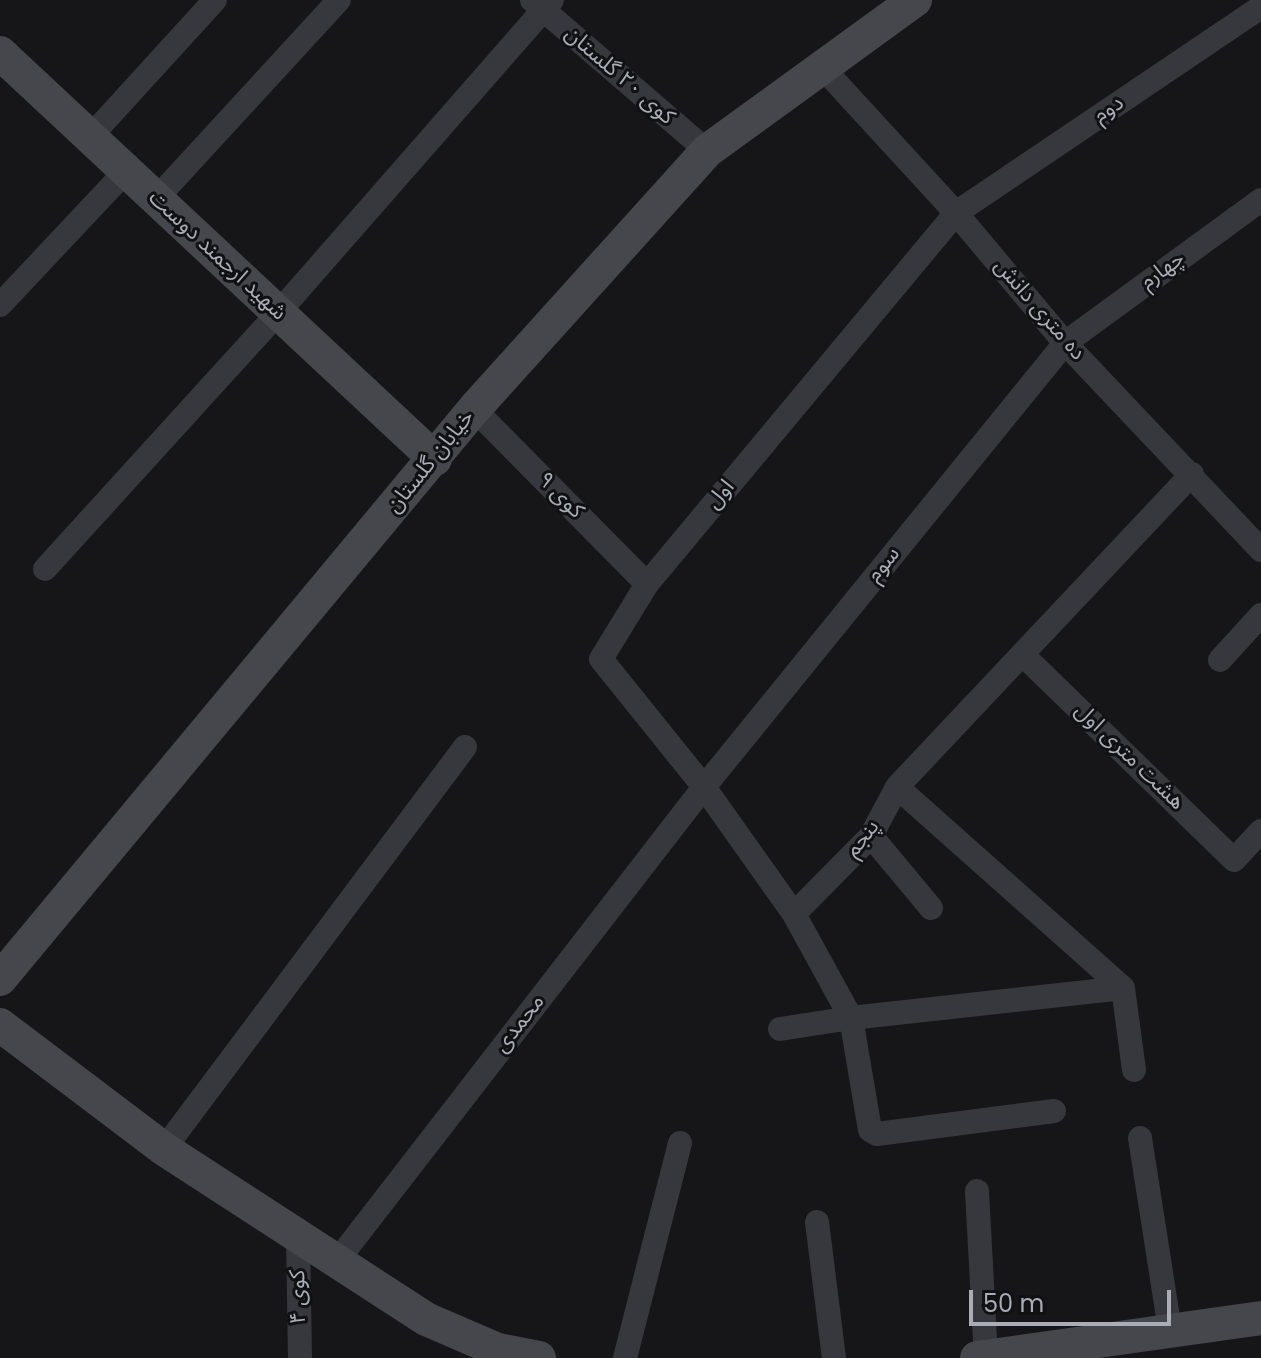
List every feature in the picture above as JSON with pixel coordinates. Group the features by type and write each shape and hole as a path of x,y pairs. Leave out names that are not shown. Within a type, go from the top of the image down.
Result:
{"street":[{"path":"90,137 215,0"},
{"path":"156,199 339,0"},
{"name":"خیابان گلستان","path":"0,979 474,409 707,151 915,0"},
{"path":"45,569 278,313 543,3"},
{"name":"کوی ۲۰ گلستان","path":"543,3 707,151"},
{"name":"دوم","path":"956,213 1261,7"},
{"name":"شهید ارجمند دوست","path":"2,59 90,137 435,459"},
{"name":"ده متری دانش","path":"821,66 956,213 1065,343 1261,550"},
{"path":"0,305 126,171"},
{"name":"چهارم","path":"1065,343 1261,200"},
{"name":"اول","path":"704,787 601,659 647,584 956,213"},
{"name":"سوم","path":"704,787 1065,343"},
{"name":"کوی ۹","path":"474,409 647,584"},
{"name":"پنجم","path":"794,914 871,836 897,787 1192,474"},
{"path":"1220,660 1261,615"},
{"name":"هشت متری اول","path":"1023,655 1234,860 1261,831"},
{"path":"164,1149 465,747"},
{"path":"704,787 794,914 851,1018 870,1130 877,1134 1054,1111"},
{"name":"محمدی","path":"337,1261 704,787"},
{"path":"897,787 1123,988 1134,1070"},
{"path":"871,836 931,908"},
{"path":"780,1029 851,1018 1123,988"},
{"path":"0,1025 164,1149 426,1319 498,1350 539,1358"},
{"path":"1140,1138 1170,1330"},
{"path":"625,1358 680,1143"},
{"path":"977,1191 983,1358 1170,1330 1260,1324"},
{"path":"817,1222 834,1358"},
{"name":"کوی ۴","path":"298,1236 300,1358"}]}
